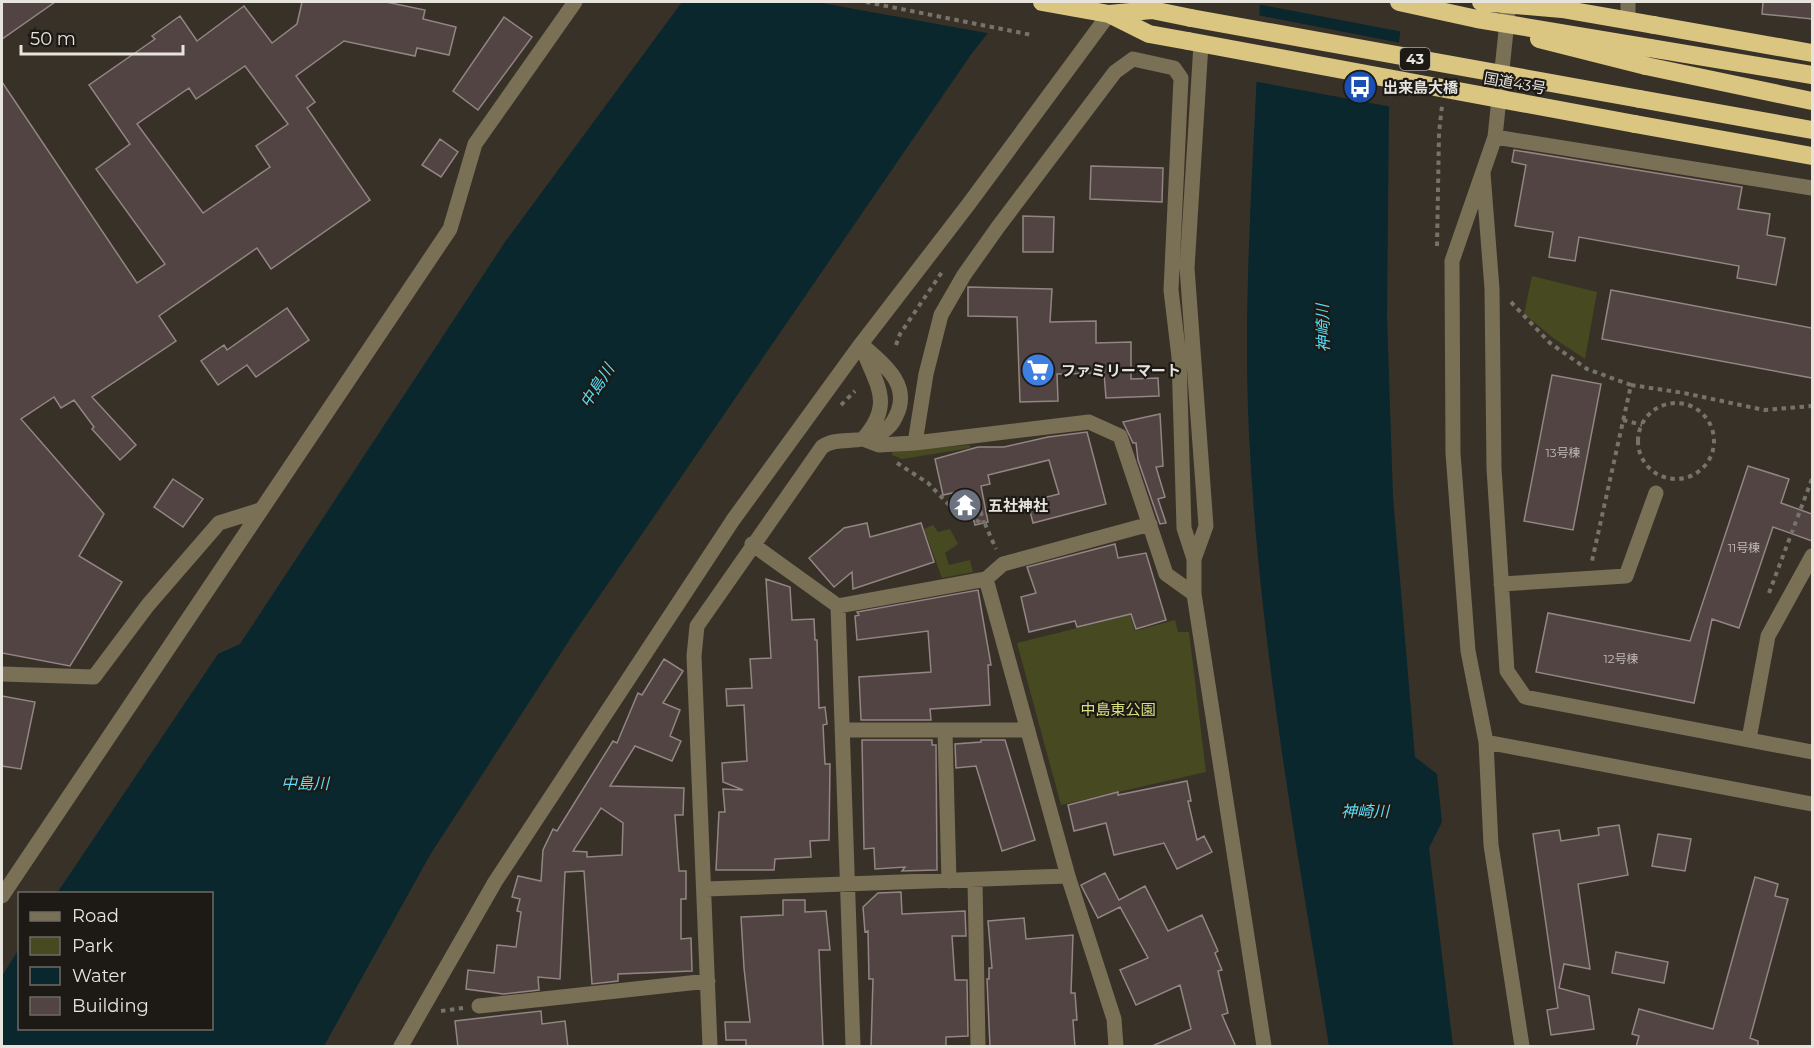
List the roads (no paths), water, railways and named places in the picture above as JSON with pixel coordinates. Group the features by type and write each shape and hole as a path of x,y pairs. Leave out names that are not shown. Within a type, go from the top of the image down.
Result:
{"highway":[{"name":"国道43号","path":"1042,2 1152,10 1812,130"},
{"path":"1399,2 1479,10 1562,9 1812,53"},
{"name":"国道43号","path":"1110,6 1149,34 1812,156"},
{"path":"1479,10 1650,48 1812,75"},
{"path":"1479,10 1569,49 1812,101"}],"street":[{"path":"2,896 450,229 475,144 575,2"},
{"path":"1509,2 1495,137 1452,261 1453,453 1468,651 1486,742 1491,844 1522,1047"},
{"path":"1628,2 1628,20"},
{"path":"401,1047 495,882 733,520 861,344 968,205 1110,6"},
{"path":"1194,559 1206,526 1186,268 1201,44"},
{"path":"915,443 926,374 941,315 964,275 1115,72 1132,59 1174,68 1181,78 1171,290 1179,357 1184,528 1194,559 1194,594 1264,1047"},
{"path":"1495,137 1812,188"},
{"path":"1483,173 1492,289 1494,468 1507,671 1525,697 1812,751"},
{"path":"710,1047 694,640 701,616 822,447 834,441 863,439 884,432 894,421 901,405 899,385 881,362 861,344"},
{"path":"861,344 878,384 881,400 877,421 863,439"},
{"path":"899,385 918,384 926,374"},
{"path":"863,439 879,446 1089,422 1120,436 1166,574 1194,594"},
{"path":"1501,584 1626,576 1656,493"},
{"path":"2,674 94,677 148,605 219,523 260,510"},
{"path":"753,544 838,606 986,579 1003,564 1150,524"},
{"path":"1749,739 1768,636 1812,556"},
{"path":"986,579 1068,876 1114,1019 1116,1047"},
{"path":"838,606 853,1047"},
{"path":"842,730 1028,729"},
{"path":"945,731 949,881"},
{"path":"1486,742 1812,804"},
{"path":"705,889 1068,876"},
{"path":"975,880 978,1047"},
{"path":"478,1006 708,981"}],"water":[{"name":"中島川","path":"682,2 1013,2 972,53 572,636 430,855 324,1046 2,1046 2,976 18,951 18,1030 213,1030 213,892 58,892 218,654 240,644 505,242"},
{"name":"神崎川","path":"1260,2 1405,2 1389,106 1387,316 1393,497 1415,757 1437,774 1442,822 1429,848 1453,1046 1329,1046 1280,742 1254,511 1249,434 1247,326"}],"place":[{"name":"出来島大橋","path":"1360,87"},
{"name":"ファミリーマート","path":"1038,370"},
{"name":"五社神社","path":"965,505"}],"park label":[{"name":"中島東公園","path":"1118,709"}]}
